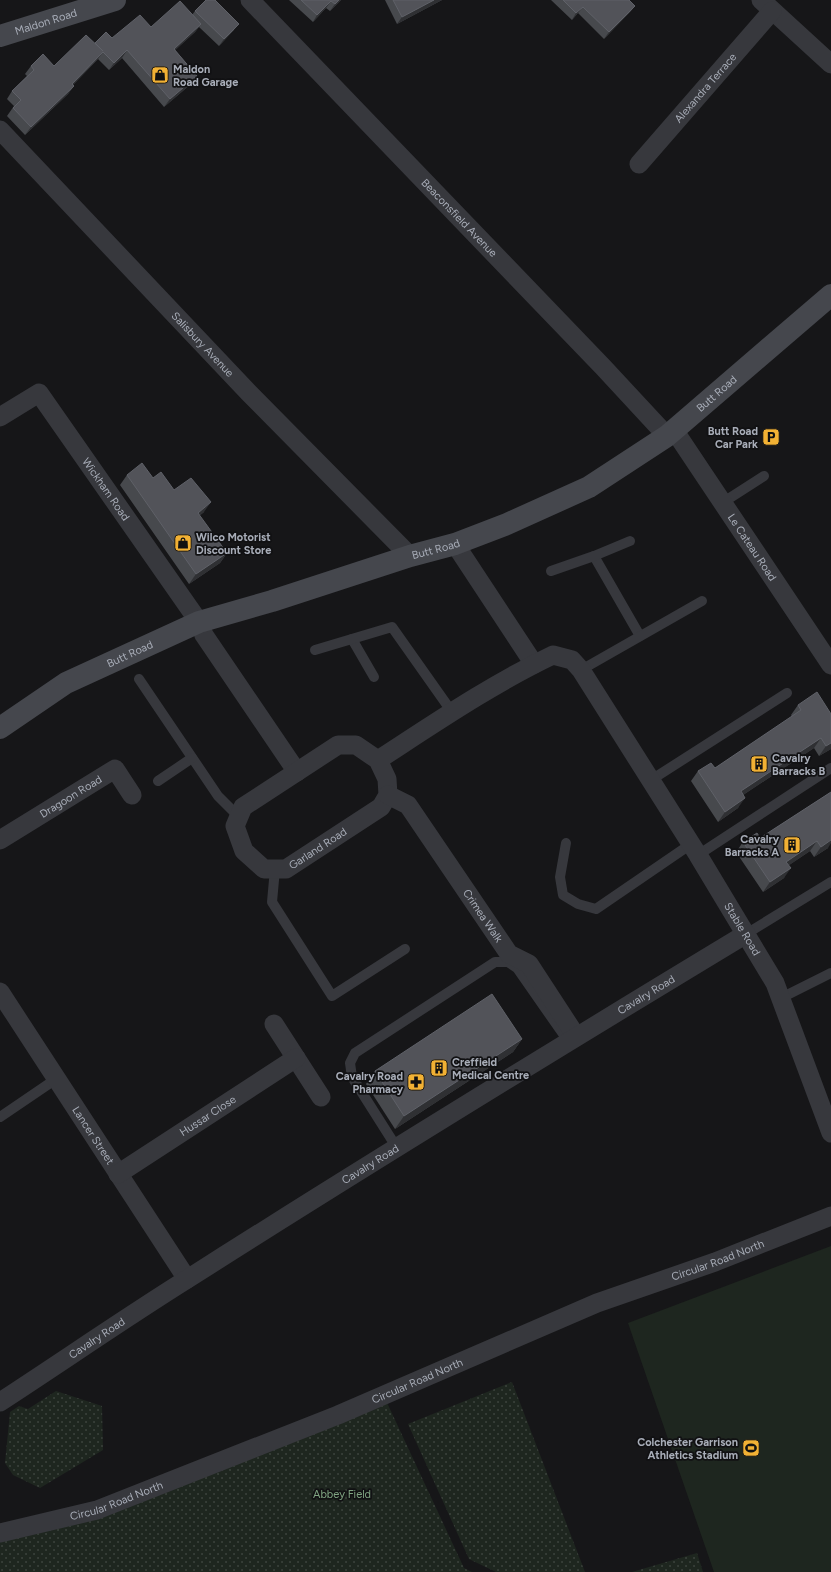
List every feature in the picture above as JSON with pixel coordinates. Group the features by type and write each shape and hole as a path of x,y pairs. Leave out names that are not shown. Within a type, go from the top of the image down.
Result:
{"main road":[{"name":"Maldon Road","path":"0,36 115,0"},
{"name":"Butt Road","path":"0,728 66,683 199,622 272,601 410,556 455,544 507,524 589,487 670,433 831,295"}],"street":[{"name":"Beaconsfield Avenue","path":"250,0 603,367 670,433"},
{"path":"767,5 831,64"},
{"name":"Alexandra Terrace","path":"639,164 767,5"},
{"name":"Salisbury Avenue","path":"0,130 249,393 410,556"},
{"name":"Wickham Road","path":"0,417 39,393 199,622"},
{"name":"Le Cateau Road","path":"670,433 722,503 829,659"},
{"path":"455,544 534,664"},
{"path":"199,622 204,635 297,772"},
{"path":"378,760 452,712 534,664 553,655 572,660 581,670"},
{"name":"Stable Road","path":"581,670 694,849 775,983 831,1133"},
{"path":"239,817 244,807 338,745 356,744 378,760 387,779 388,795"},
{"name":"Dragoon Road","path":"0,840 115,769 132,795"},
{"name":"Garland Road","path":"239,817 235,826 244,851 264,869 286,869 381,807 388,795"},
{"name":"Crimea Walk","path":"388,795 408,806 509,954 529,964 572,1038"},
{"name":"Cavalry Road","path":"0,1402 187,1279 572,1038 746,934"},
{"name":"Lancer Street","path":"3,1001 187,1279"},
{"path":"274,1024 321,1097"},
{"name":"Hussar Close","path":"118,1174 296,1058"},
{"name":"Circular Road North","path":"0,1533 97,1510 338,1415 597,1302 715,1262 831,1216"}],"lane":[{"path":"722,503 764,476"},
{"path":"551,571 594,556 630,540"},
{"path":"594,556 640,636"},
{"path":"581,670 702,601"},
{"path":"315,650 392,628 452,712"},
{"path":"352,639 374,677"},
{"path":"139,679 218,796 239,817"},
{"path":"651,780 786,693"},
{"path":"158,781 192,758"},
{"path":"566,843 560,877 563,895 578,904 596,909 831,768"},
{"path":"275,869 272,902 332,996 405,949"},
{"path":"746,934 831,882"},
{"path":"397,1148 352,1077 350,1062 355,1053 496,962 508,962 517,968 572,1038"},
{"path":"781,998 831,973"},
{"path":"0,1118 56,1079"}],"green space":[{"name":"Colchester Garrison Athletics Stadium","path":"831,1246 831,1572 714,1572 628,1323"},
{"path":"512,1382 585,1572 496,1572 469,1559 408,1424"},
{"path":"56,1391 102,1406 103,1450 40,1488 13,1475 5,1463 10,1412 19,1406 28,1409"},
{"name":"Abbey Field","path":"382,1392 464,1568 472,1572 0,1572 0,1533 112,1503"},
{"path":"697,1553 703,1572 632,1572"}],"building":[{"path":"206,0 215,0 239,24 224,39 195,11"},
{"path":"301,0 339,0 335,4 331,1 317,15"},
{"path":"393,0 434,0 402,17"},
{"path":"563,0 629,0 635,6 609,32 583,7 576,13"},
{"path":"180,1 201,24 174,49 197,76 170,99 127,50 114,63 103,52 72,84 74,86 31,127 13,108 21,100 12,91 34,70 31,66 43,54 54,66 86,35 103,51 95,43 106,32 112,38 140,15 151,27"},
{"name":"Wilco Motorist Discount Store","path":"142,463 153,478 161,472 174,490 191,478 211,502 198,513 227,553 196,574 127,475"},
{"name":"Cavalry Barracks B","path":"817,692 831,714 831,743 826,746 821,738 741,791 745,798 725,812 698,771 711,763 715,768 801,710 798,705"},
{"name":"Cavalry Barracks A","path":"831,792 831,840 821,847 817,841 786,862 791,868 770,882 743,842 757,833 760,838"},
{"name":"Creffield Medical Centre","path":"492,994 522,1039 404,1116 375,1071"}],"place":[{"name":"Maldon Road Garage","path":"160,75"},
{"name":"Butt Road Car Park","path":"771,437"},
{"name":"Wilco Motorist Discount Store","path":"183,543"},
{"name":"Cavalry Barracks B","path":"759,764"},
{"name":"Cavalry Barracks A","path":"792,845"},
{"name":"Creffield Medical Centre","path":"439,1068"},
{"name":"Cavalry Road Pharmacy","path":"416,1082"},
{"name":"Colchester Garrison Athletics Stadium","path":"751,1448"}]}
